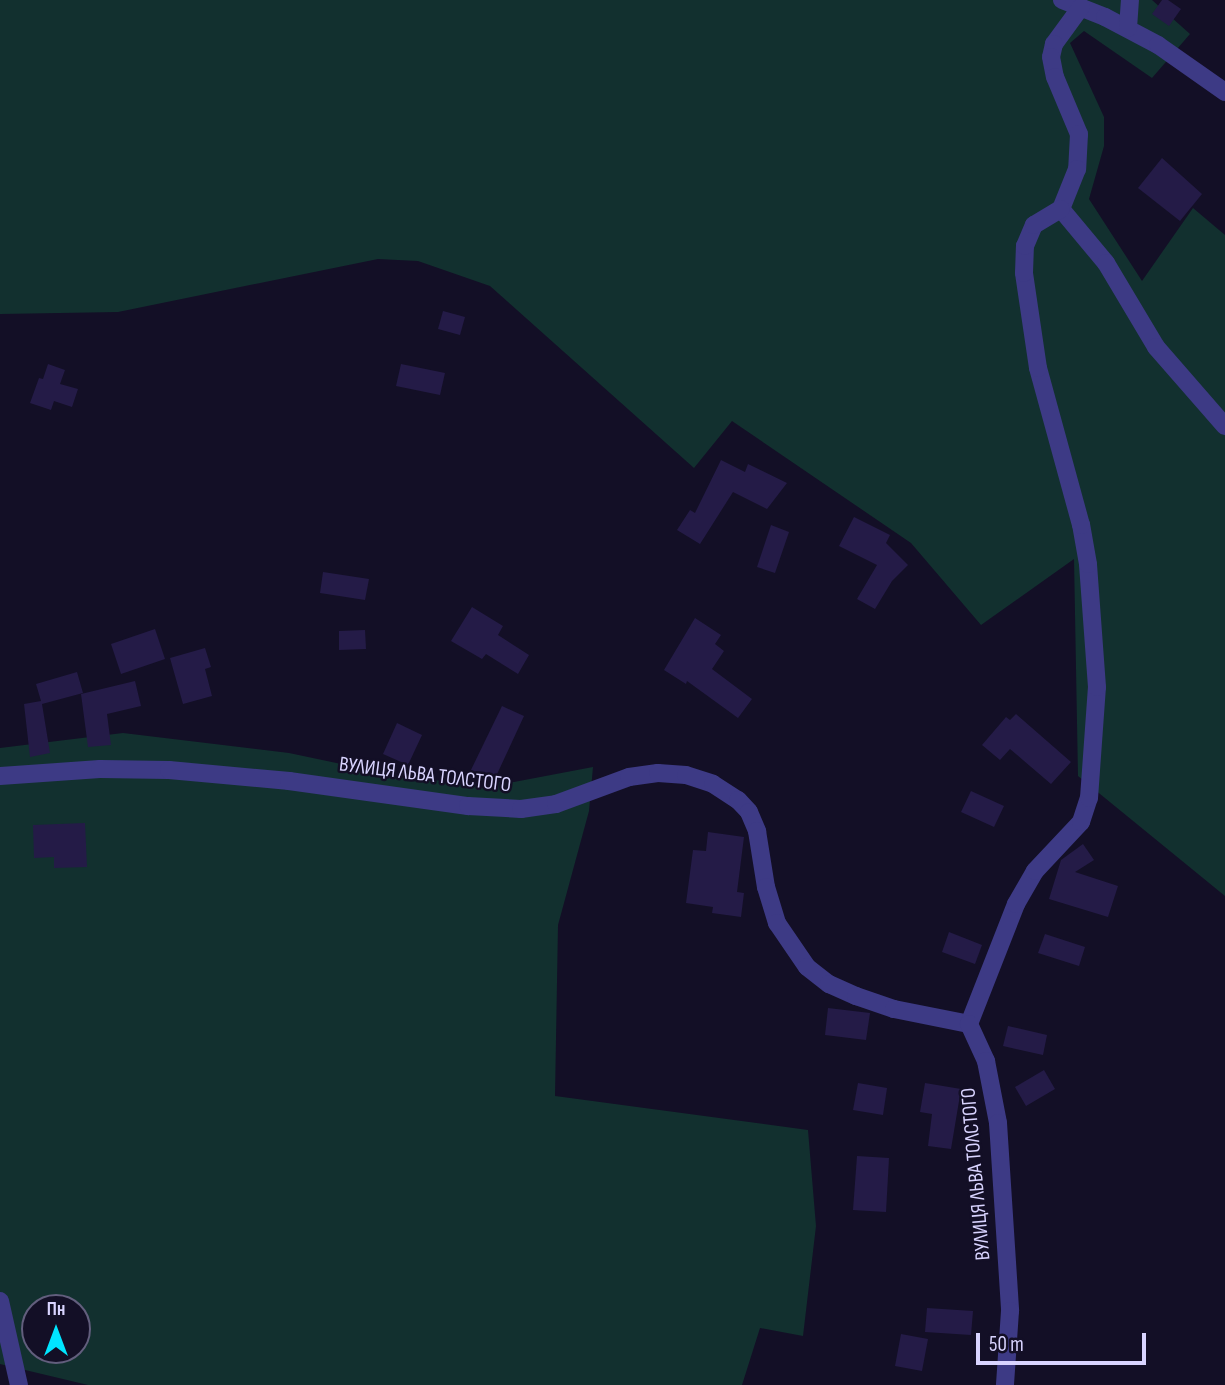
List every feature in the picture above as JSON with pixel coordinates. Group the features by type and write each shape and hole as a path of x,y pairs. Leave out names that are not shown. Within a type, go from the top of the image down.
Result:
{"street":[{"path":"1062,0 1128,29 1175,56 1225,92"},
{"path":"1128,29 1130,0"},
{"path":"969,1024 1016,904 1035,871 1081,822 1089,798 1097,687 1088,564 1081,525 1038,368 1024,273 1025,246 1034,225 1060,209 1077,169 1079,134 1074,114 1055,77 1051,57 1054,44 1081,7"},
{"path":"1060,209 1106,263 1156,347 1225,426"},
{"name":"ВУЛИЦЯ ЛЬВА ТОЛСТОГО","path":"0,776 100,769 169,770 521,809 556,804 629,777 658,773 686,775 713,784 737,800 748,812 757,831 766,887 777,923 807,967 829,984 856,996 894,1009 969,1024 986,1061 998,1123 1010,1311 1005,1385"},
{"path":"0,1301 19,1385"}],"green space":[{"path":"0,0 1152,0 1190,34 1152,78 1084,31 1070,43 1104,117 1104,146 1089,199 1142,281 1193,208 1225,235 1225,896 1078,776 1074,559 981,625 911,543 732,421 694,468 490,286 418,261 378,259 118,312 0,314"},
{"path":"123,733 289,753 417,780 514,782 593,767 589,811 558,925 555,1096 808,1130 816,1226 803,1336 760,1328 742,1385 88,1385 0,1364 0,748"}],"building":[{"path":"1162,0 1168,0 1181,9 1169,26 1152,14"},
{"path":"1162,158 1202,194 1180,221 1138,188"},
{"path":"443,311 465,317 460,335 438,329"},
{"path":"48,364 65,370 60,384 78,389 72,407 54,401 51,410 30,403 39,378 43,379"},
{"path":"401,364 445,373 440,395 396,386"},
{"path":"721,460 745,472 748,464 787,483 767,509 733,492 700,544 677,530 690,510 695,513"},
{"path":"854,517 890,535 886,543 908,565 892,581 875,609 857,599 877,565 839,546"},
{"path":"771,525 789,532 775,573 757,567"},
{"path":"323,572 369,579 365,600 320,593"},
{"path":"472,607 503,626 498,635 529,655 518,674 486,654 482,659 451,641"},
{"path":"695,618 721,635 715,644 724,651 712,669 752,699 738,718 687,681 686,684 664,670"},
{"path":"155,629 165,659 121,674 111,644"},
{"path":"365,630 366,649 339,650 339,631"},
{"path":"205,648 211,667 205,669 212,696 183,704 170,658"},
{"path":"77,672 83,693 42,704 50,753 30,757 24,704 41,701 36,684"},
{"path":"135,681 141,706 107,714 111,745 88,747 81,694"},
{"path":"502,706 524,716 492,785 469,774"},
{"path":"1016,714 1071,762 1051,784 1010,749 1000,760 982,745 1006,717 1010,720"},
{"path":"397,723 422,735 408,765 383,754"},
{"path":"971,791 1004,806 994,827 961,812"},
{"path":"85,823 87,867 54,868 54,857 34,858 33,825"},
{"path":"708,832 744,837 737,892 744,893 741,917 712,913 713,907 686,903 693,850 706,851"},
{"path":"1083,844 1094,860 1075,872 1118,886 1108,917 1049,899 1061,860"},
{"path":"949,932 982,945 975,964 942,952"},
{"path":"1045,934 1085,947 1079,966 1038,953"},
{"path":"828,1008 870,1013 866,1040 825,1035"},
{"path":"1008,1026 1047,1035 1043,1055 1003,1046"},
{"path":"1044,1070 1055,1089 1026,1106 1015,1087"},
{"path":"858,1083 887,1088 883,1115 853,1110"},
{"path":"925,1083 961,1089 951,1149 928,1146 932,1114 920,1112"},
{"path":"857,1156 889,1158 886,1212 853,1210"},
{"path":"927,1308 973,1311 971,1335 925,1332"},
{"path":"901,1334 928,1339 922,1371 895,1366"}]}
